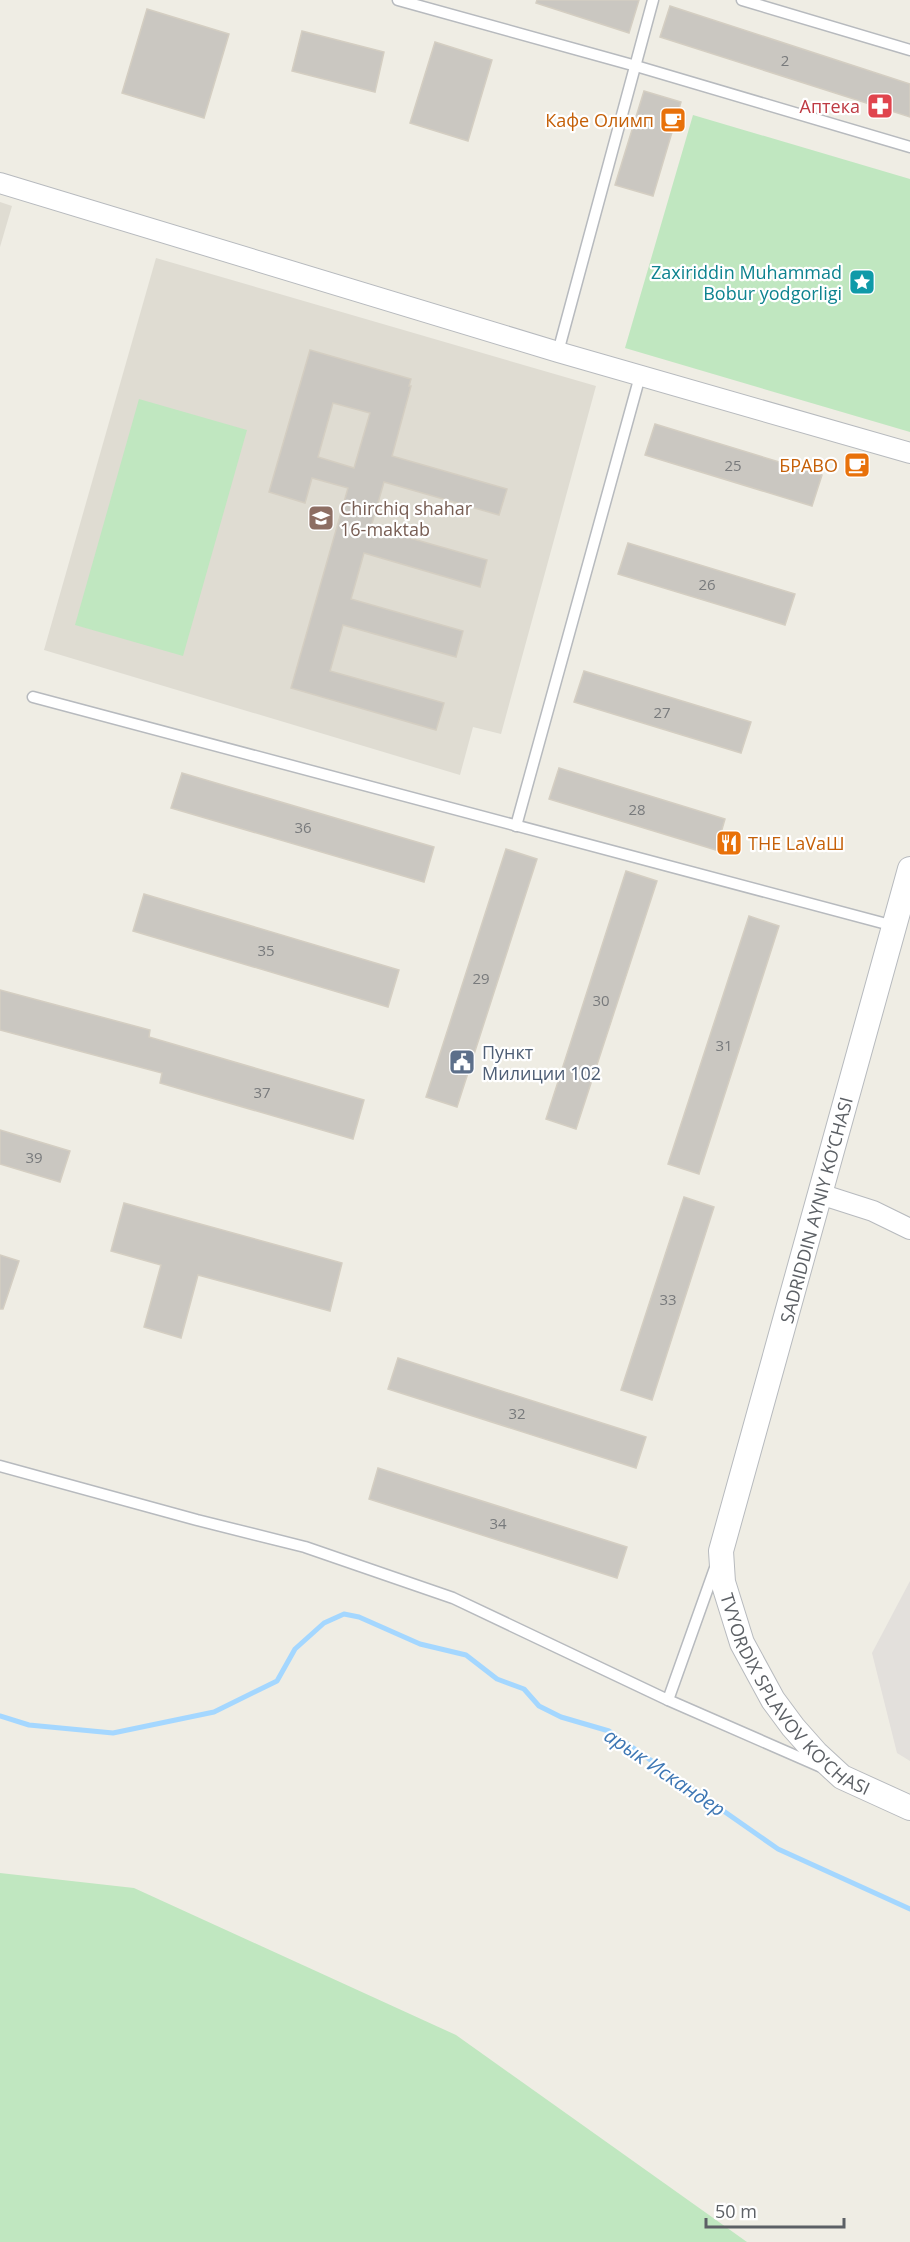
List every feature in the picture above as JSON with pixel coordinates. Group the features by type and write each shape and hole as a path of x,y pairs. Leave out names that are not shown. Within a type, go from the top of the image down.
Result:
{"street":[{"path":"0,183 558,352 910,453"},
{"name":"SADRIDDIN AYNIY KO‘CHASI","path":"722,1551 910,868"},
{"path":"820,1194 873,1211 910,1229"},
{"name":"TVYORDIX SPLAVOV KO‘CHASI","path":"722,1551 723,1582 742,1643 773,1700 816,1753 842,1777 910,1808"}],"lane":[{"path":"398,0 636,66 910,147"},
{"path":"558,352 653,0"},
{"path":"742,0 910,50"},
{"path":"516,826 640,376"},
{"path":"33,697 894,926"},
{"path":"0,1466 306,1547 453,1598 668,1700 842,1777"},
{"path":"668,1700 722,1551"}],"shaded area":[{"path":"0,202 12,206 0,247"},
{"name":"Chirchiq shahar 16-maktab","path":"156,258 596,386 501,734 473,727 460,775 44,650"},
{"path":"910,1581 910,1761 897,1753 872,1653"}],"green space":[{"path":"693,115 910,179 910,432 625,348"},
{"path":"139,399 247,430 183,656 75,625"},
{"path":"0,1873 134,1888 456,2035 747,2242 0,2242"}],"building":[{"path":"537,0 639,0 629,33 536,3"},
{"path":"670,6 910,84 910,117 660,37"},
{"path":"147,9 229,34 204,118 122,93"},
{"path":"302,31 384,52 375,92 292,71"},
{"path":"435,42 492,60 468,141 410,123"},
{"path":"644,91 681,102 653,196 615,185"},
{"path":"310,350 411,379 392,456 507,489 499,515 384,482 371,527 487,560 480,587 364,553 351,599 463,631 456,657 343,625 330,671 444,703 436,730 291,688 348,488 312,478 305,503 269,492","holes":["333,403 370,413 354,468 318,457"]},
{"path":"655,424 822,475 812,506 645,455"},
{"path":"628,543 795,594 785,625 618,574"},
{"path":"584,671 751,722 741,753 574,702"},
{"path":"559,768 725,819 716,850 549,799"},
{"path":"182,773 434,847 424,882 171,808"},
{"path":"506,849 537,859 457,1107 426,1097"},
{"path":"626,871 657,881 576,1129 546,1119"},
{"path":"144,894 399,970 388,1007 133,931"},
{"path":"749,916 779,926 699,1174 668,1164"},
{"path":"0,990 150,1030 149,1037 364,1100 353,1139 160,1083 162,1073 0,1030"},
{"path":"0,1130 70,1151 60,1182 0,1164"},
{"path":"684,1197 714,1207 652,1400 621,1390"},
{"path":"124,1203 342,1263 330,1311 198,1275 181,1338 144,1327 161,1265 111,1251"},
{"path":"0,1255 19,1261 3,1309 0,1309"},
{"path":"398,1358 646,1437 636,1468 388,1389"},
{"path":"378,1468 627,1547 617,1578 369,1499"}],"waterway":[{"name":"арык Искандер","path":"0,1716 29,1725 113,1733 214,1712 277,1681 295,1649 324,1623 344,1614 359,1617 420,1644 466,1655 497,1679 524,1689 539,1706 561,1717 609,1731 778,1849 910,1909"}],"place":[{"name":"Аптека","path":"880,106"},
{"name":"Кафе Олимп","path":"673,120"},
{"name":"Zaxiriddin Muhammad Bobur yodgorligi","path":"862,282"},
{"name":"БРАВО","path":"857,465"},
{"name":"Chirchiq shahar 16-maktab","path":"321,518"},
{"name":"THE LaVaШ","path":"729,843"},
{"name":"Пункт Милиции 102","path":"462,1062"}]}
